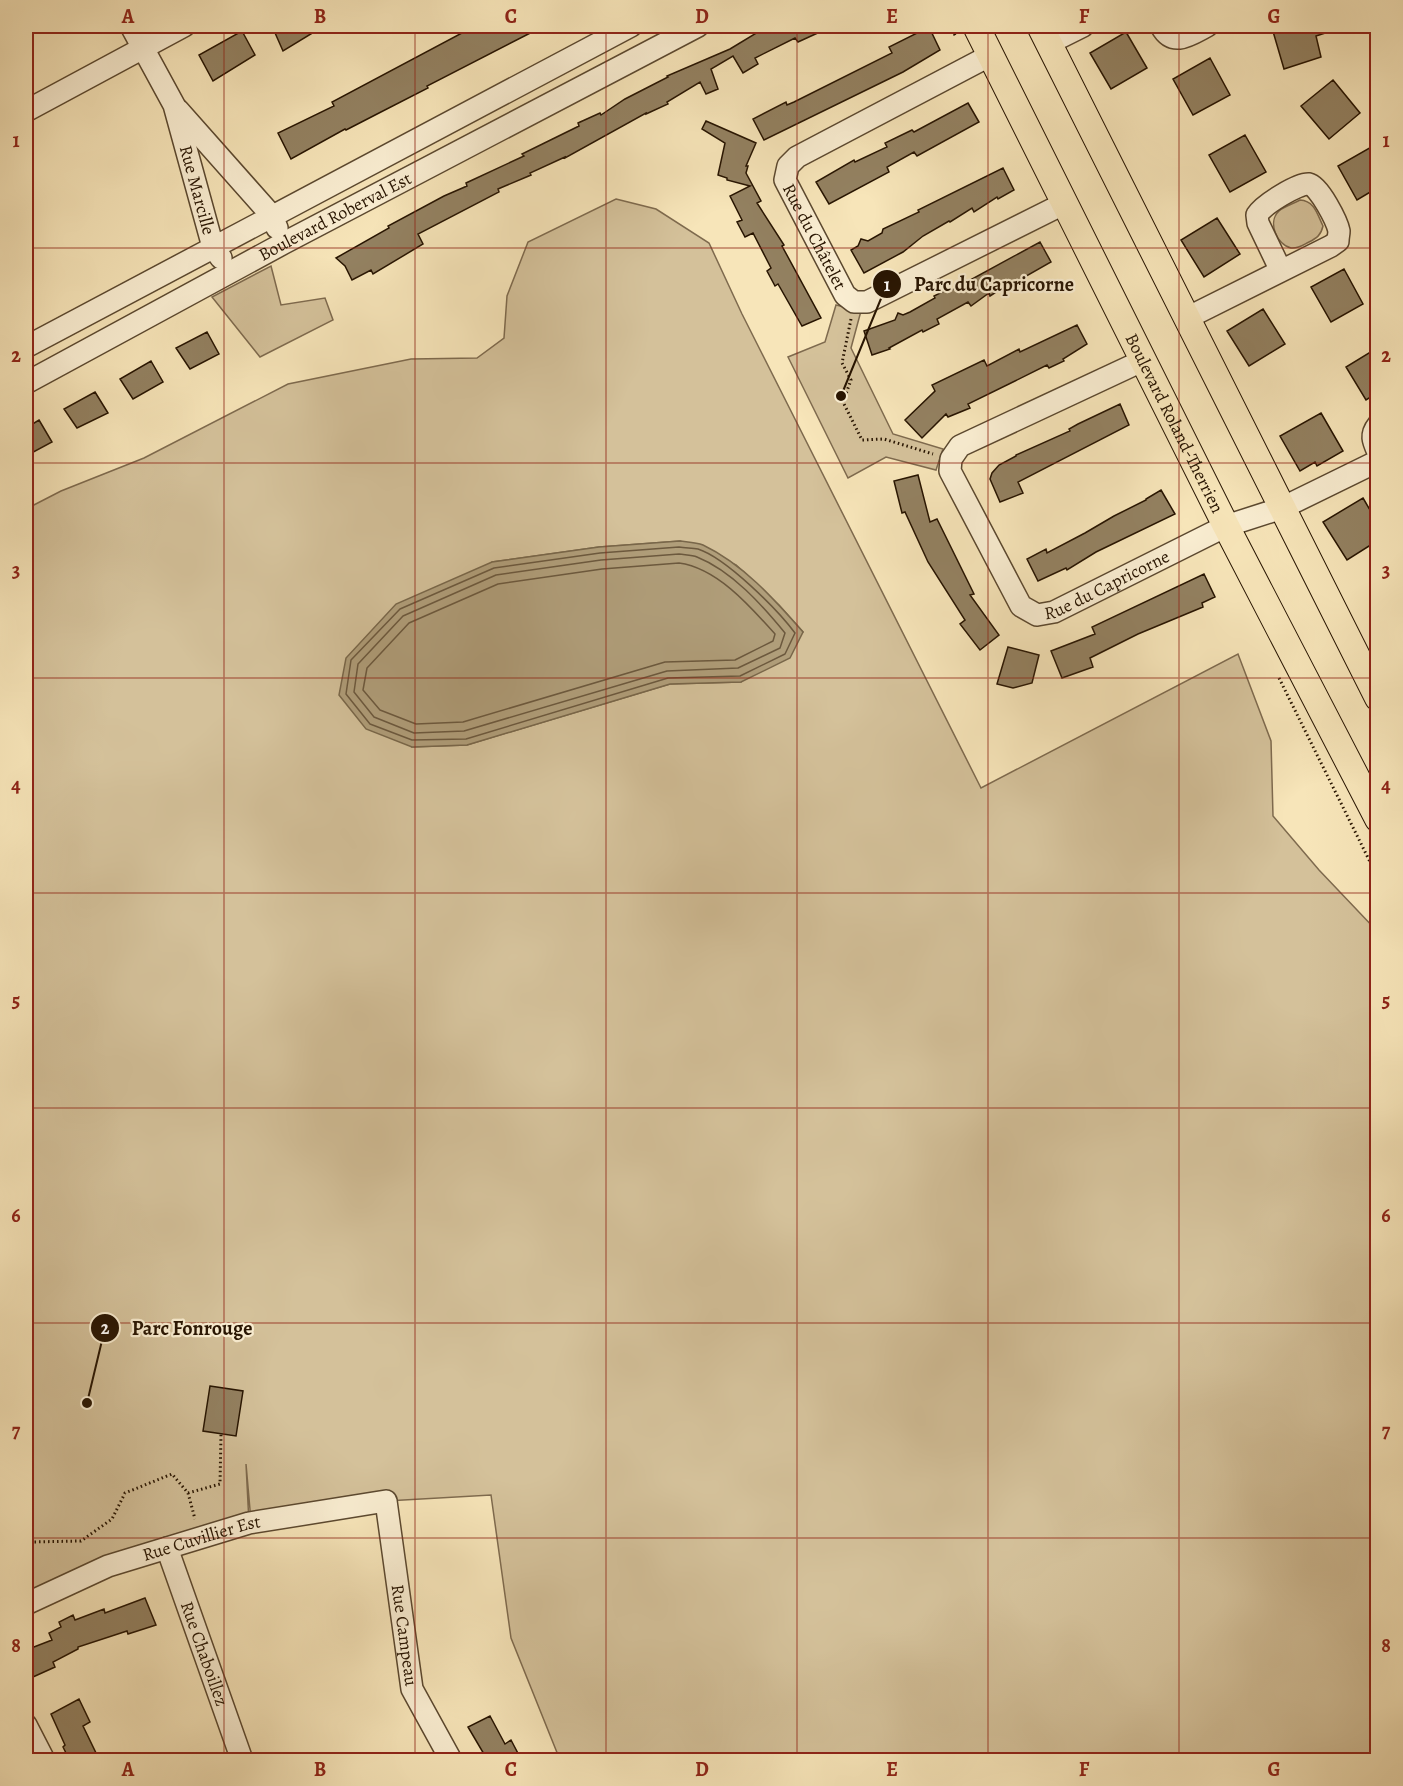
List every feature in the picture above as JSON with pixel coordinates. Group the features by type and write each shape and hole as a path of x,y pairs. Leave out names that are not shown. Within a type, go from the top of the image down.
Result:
{"main road":[{"name":"Boulevard Roland-Therrien","path":"976,26 1226,526 1377,819"},
{"path":"1044,34 1377,698"}],"street":[{"name":"Rue Marcille","path":"131,26 174,105 272,216 285,243"},
{"path":"26,111 184,26"},
{"name":"Boulevard Roberval Est","path":"26,346 632,26 646,53"},
{"name":"Boulevard Roberval Est","path":"26,383 285,243 698,26"},
{"path":"1044,34 1083,26"},
{"path":"1161,26 1174,38 1185,38 1207,26"},
{"name":"Rue du Châtelet","path":"991,55 797,157 788,166 785,180 845,295 854,302 867,302 1065,203"},
{"name":"Rue Marcille","path":"174,105 213,247 231,272"},
{"path":"1187,318 1281,271"},
{"path":"951,459 960,446 1144,360"},
{"path":"1377,425 1373,432 1377,452"},
{"name":"Rue du Capricorne","path":"951,459 950,471 1021,606 1037,615 1054,612 1226,526 1282,508 1377,461"},
{"name":"Rue Cuvillier Est","path":"26,1604 108,1566 249,1523 386,1501"},
{"name":"Rue Campeau","path":"386,1501 412,1689 451,1761"},
{"name":"Rue Chaboillez","path":"167,1548 242,1761"},
{"path":"26,1725 44,1761"}],"path":[{"path":"854,302 842,363 851,380 843,402 862,440 884,439 951,459"},
{"path":"188,1493 220,1484 221,1434"},
{"path":"26,1544 81,1541 112,1519 125,1493 172,1474 188,1493 199,1538"}],"shaded area":[{"path":"616,199 656,209 709,243 742,314 981,788 1238,654 1271,741 1273,816 1319,870 1377,931 1377,1760 560,1760 511,1638 491,1495 386,1501 251,1521 246,1464 249,1523 26,1604 26,1200 29,1203 26,1194 26,509 61,491 144,458 288,384 411,359 477,358 504,338 507,296 528,242","holes":["680,541 736,565 779,605 803,632 741,682 670,684 467,745 412,747 492,562 599,547"]},
{"path":"1300,200 1312,206 1323,226 1320,234 1314,239 1296,248 1291,248 1278,238 1274,221 1281,209"},
{"path":"271,266 281,305 325,298 333,320 260,357 212,297"},
{"path":"836,305 861,311 851,348 893,434 943,449 936,470 886,457 848,478 788,357 825,342"}],"water":[{"path":"680,541 700,544 718,553 745,572 781,607 803,632 790,658 741,682 670,684 467,745 412,747 366,729 339,695 346,658 396,604 492,562 599,547"}],"building":[{"path":"272,26 324,26 283,51"},
{"path":"475,26 544,26 291,159 278,133 334,106 332,102"},
{"path":"768,26 833,26 798,42 795,38 755,58 758,64 743,73 733,56 711,69 718,89 706,94 700,82 667,102 668,104 646,113 565,158 530,173 531,175 498,189 499,192 418,234 423,244 373,274 371,270 352,280 345,266 336,258 389,228 388,226 467,186 466,183 524,156 522,154 579,126 578,123 600,113 601,115 667,76 730,49"},
{"path":"1341,26 1341,28 1316,36 1321,57 1284,69 1272,28"},
{"path":"929,27 940,50 903,72 764,140 753,119 786,102 787,105 794,102 892,53 889,47"},
{"path":"242,31 255,55 213,81 199,55"},
{"path":"1126,32 1147,68 1111,89 1090,53"},
{"path":"1210,58 1230,95 1193,115 1173,79"},
{"path":"1333,80 1360,113 1329,139 1301,106"},
{"path":"968,103 979,122 917,156 914,152 887,167 889,172 829,204 816,182 854,160 855,162 887,147 885,143 912,130 914,132"},
{"path":"706,121 756,143 746,166 748,166 746,173 761,201 757,203 784,245 782,246 821,318 802,326 778,284 775,286 767,271 771,268 753,233 745,237 737,222 742,220 730,196 750,186 727,180 718,175 725,143 702,129"},
{"path":"1245,135 1266,172 1230,192 1209,155"},
{"path":"1373,146 1377,154 1377,188 1357,200 1338,166"},
{"path":"1003,168 1014,190 998,199 997,197 974,212 972,208 923,236 903,252 864,273 851,250 858,246 861,239 868,241 882,233 883,229 919,212 918,210"},
{"path":"1217,218 1240,254 1204,277 1181,240"},
{"path":"1040,242 1051,262 1014,283 1013,281 990,296 989,293 971,306 968,302 937,319 939,324 923,332 922,330 890,349 872,355 864,331 895,320 898,313 903,315 910,312 935,298 934,296 950,288 952,290"},
{"path":"1344,269 1363,304 1331,322 1311,287"},
{"path":"1263,309 1285,344 1249,366 1227,331"},
{"path":"1077,325 1087,344 1063,359 1064,361 1049,368 1047,365 968,404 970,408 948,417 946,414 922,438 905,420 935,391 932,385 984,360 987,366 1019,349 1020,352"},
{"path":"207,332 219,354 190,369 176,348"},
{"path":"1377,348 1377,393 1366,400 1346,367"},
{"path":"151,361 163,382 133,399 120,379"},
{"path":"95,392 108,413 77,428 64,409"},
{"path":"1120,404 1129,425 1018,482 1023,493 1000,502 990,479 999,465"},
{"path":"1321,413 1343,451 1317,466 1315,462 1300,471 1280,436"},
{"path":"39,420 52,442 26,456 26,428"},
{"path":"918,475 930,522 937,519 974,594 970,595 999,635 980,650 960,624 965,620 928,562 905,512 902,513 894,481"},
{"path":"1161,490 1175,514 1096,552 1067,570 1066,568 1038,581 1027,559 1046,549 1047,553"},
{"path":"1363,498 1377,522 1377,541 1347,560 1323,522"},
{"path":"1204,574 1215,597 1202,603 1203,607 1138,634 1090,658 1093,667 1062,678 1051,651 1095,634 1092,627"},
{"path":"1008,647 1039,655 1032,683 1013,688 997,684"},
{"path":"210,1386 243,1391 236,1436 203,1431"},
{"path":"145,1598 156,1625 128,1634 127,1631 78,1647 53,1662 55,1667 33,1677 26,1662 26,1650 52,1640 49,1633 61,1627 59,1622 73,1615 75,1620 104,1609 105,1613"},
{"path":"79,1699 90,1722 83,1726 96,1753 80,1761 70,1761 51,1714"},
{"path":"490,1716 505,1744 511,1740 522,1761 488,1761 468,1727"}],"place":[{"name":"Parc du Capricorne","path":"841,396"},
{"name":"Parc Fonrouge","path":"87,1403"}]}
